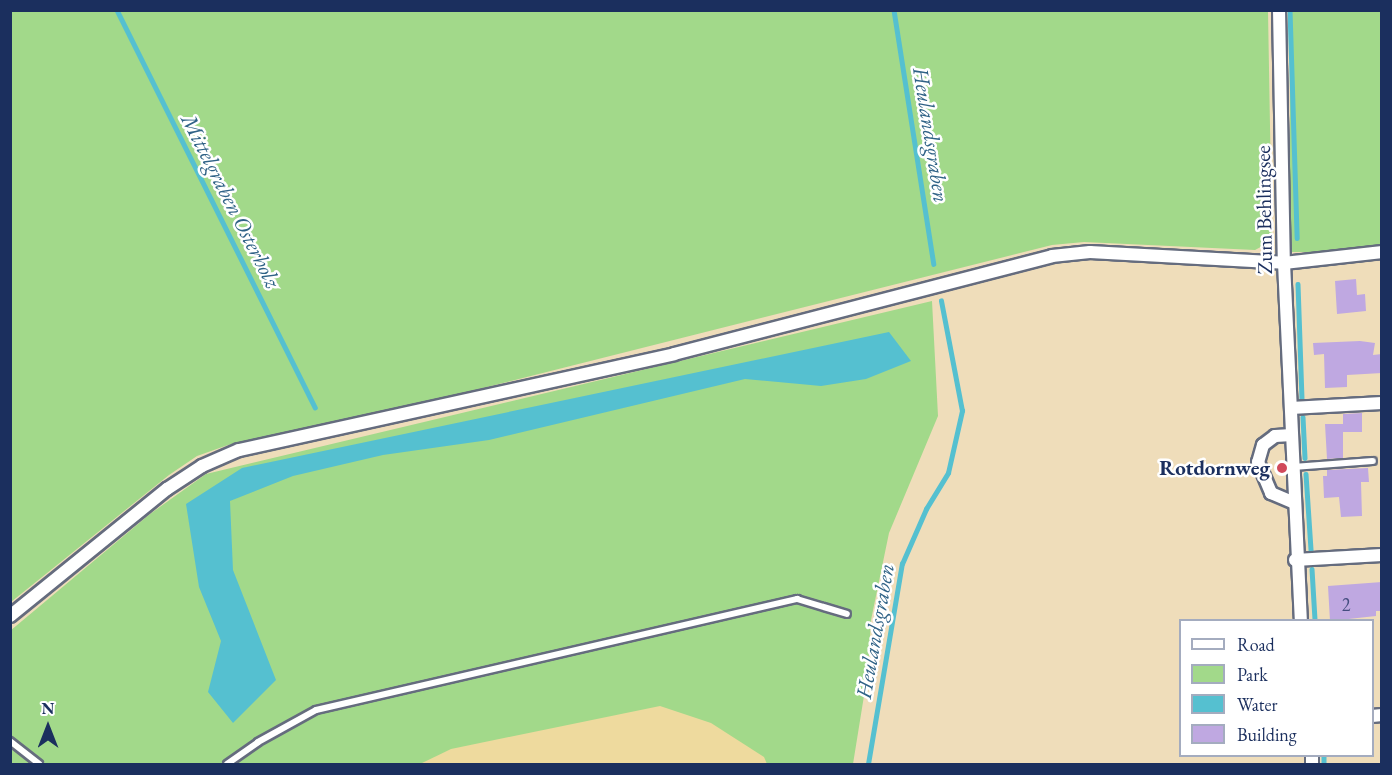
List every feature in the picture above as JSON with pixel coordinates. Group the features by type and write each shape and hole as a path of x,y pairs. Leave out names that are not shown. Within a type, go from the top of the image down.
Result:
{"street":[{"name":"Zum Behlingsee","path":"1279,10 1284,263 1295,560 1301,619"},
{"path":"10,616 167,489 202,466 239,450 674,354 1052,256 1090,252 1284,263 1382,252"},
{"path":"1291,408 1382,403"},
{"path":"1292,435 1275,436 1263,445 1258,462 1271,492 1294,503"},
{"path":"1295,560 1382,555"}],"lane":[{"path":"1293,468 1373,461"},
{"path":"227,765 258,742 316,710 797,599 847,614"},
{"path":"10,741 39,765"}],"green space":[{"path":"11,10 1268,11 1272,241 1255,250 1084,242 1052,245 439,399 228,445 197,456 169,475 11,602"},
{"path":"1290,11 1381,11 1381,252 1290,252"},
{"path":"932,301 938,416 889,533 871,620 868,671 853,764 11,764 10,631 150,514 206,474"}],"sand":[{"path":"660,706 711,723 764,757 767,764 420,764 451,749"}],"water":[{"path":"889,332 911,361 866,379 821,386 745,379 489,440 383,455 293,476 230,501 233,570 276,680 233,723 208,692 221,641 199,587 186,504 242,468"}],"building":[{"path":"1356,279 1357,295 1365,294 1366,311 1337,314 1335,281"},
{"path":"1360,341 1375,343 1373,355 1382,354 1382,373 1347,375 1347,387 1325,388 1324,354 1314,355 1313,343"},
{"path":"1362,413 1362,432 1343,432 1343,458 1327,459 1325,424 1343,424 1343,414"},
{"path":"1368,468 1369,482 1361,482 1362,516 1341,517 1339,497 1324,498 1323,476 1327,476 1327,470"},
{"path":"1382,582 1382,611 1376,611 1376,616 1330,619 1328,586"}],"waterway":[{"name":"Mittelgraben Osterholz","path":"117,10 315,407"},
{"name":"Heulandsgraben","path":"894,10 934,264"},
{"path":"1290,10 1297,238"},
{"path":"1298,284 1302,398"},
{"name":"Heulandsgraben","path":"868,764 902,564 926,509 948,473 962,411 941,301"},
{"path":"1303,417 1305,458"},
{"path":"1306,474 1311,550"},
{"path":"1312,569 1315,619"},
{"path":"1324,757 1324,764"}],"place":[{"name":"Rotdornweg","path":"1282,468"}]}
